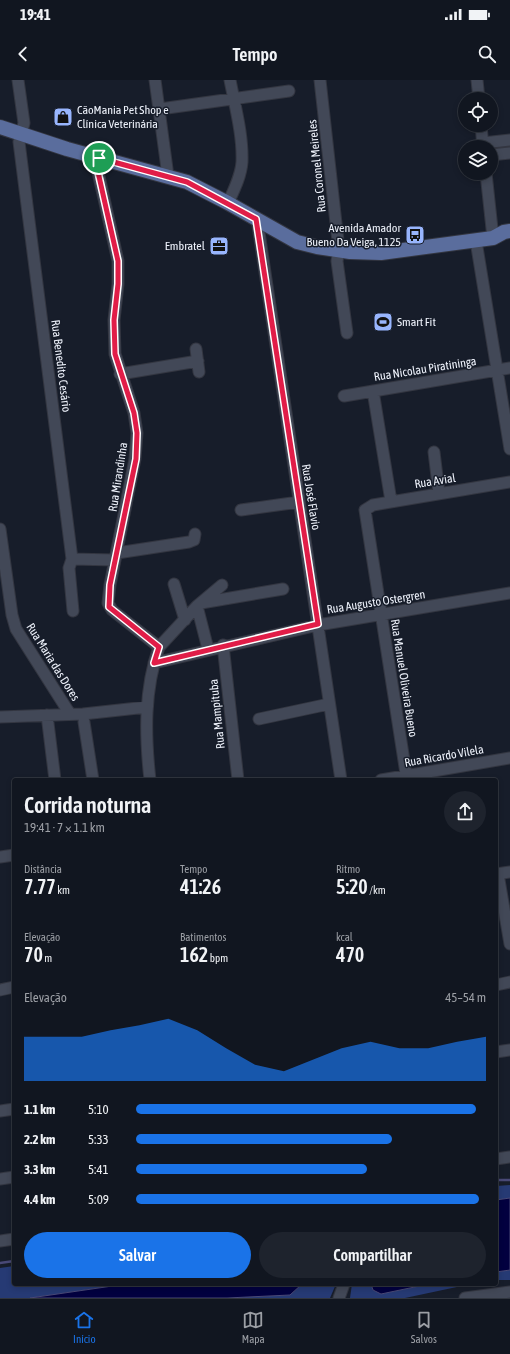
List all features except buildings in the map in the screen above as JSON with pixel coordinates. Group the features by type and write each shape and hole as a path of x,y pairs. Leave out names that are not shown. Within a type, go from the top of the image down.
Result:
{"main road":[{"path":"0,127 99,158 187,182 297,242 339,250 381,253 493,238 510,240"},
{"path":"493,238 504,232 510,231"}],"street":[{"name":"Rua Benedito Cesário","path":"18,80 24,123 19,142 72,559 69,568 73,611"},
{"path":"155,80 168,176"},
{"path":"228,203 240,173 242,163 234,98 230,80"},
{"name":"Rua Coronel Meireles","path":"320,80 339,250 337,261 347,333"},
{"path":"477,80 478,92"},
{"path":"160,110 289,91"},
{"path":"498,142 510,140"},
{"path":"498,154 510,153"},
{"name":"Rua Mirandinha","path":"99,158 98,172 118,261 119,279 113,338 120,374 134,413 137,446 110,585 109,607 159,647"},
{"path":"487,180 493,238"},
{"name":"Rua José Flavio","path":"256,219 341,778"},
{"path":"476,241 510,450"},
{"path":"196,349 199,372"},
{"path":"120,374 198,361"},
{"name":"Rua Nicolau Piratininga","path":"344,396 510,368"},
{"path":"373,391 391,501"},
{"path":"434,452 439,493"},
{"name":"Rua Avial","path":"366,508 391,501 510,482"},
{"path":"241,510 299,502"},
{"name":"Rua Manuel Oliveira Bueno","path":"366,508 365,514 380,614 407,778"},
{"name":"Rua Maria das Dores","path":"0,529 12,615 16,629 70,714"},
{"path":"72,559 116,556 189,542 194,540 195,534"},
{"path":"174,584 186,620"},
{"path":"150,778 147,751 147,707 154,663 159,647 186,620 199,604 222,585"},
{"path":"199,604 283,589"},
{"name":"Rua Augusto Ostergren","path":"154,663 223,645 318,624 510,593"},
{"path":"199,604 208,649"},
{"name":"Rua Mampituba","path":"223,645 238,778"},
{"path":"259,719 329,704"},
{"path":"0,717 70,714 147,707"},
{"path":"47,715 55,778"},
{"path":"84,722 93,778"},
{"name":"Rua Ricardo Vilela","path":"407,778 510,758"},
{"path":"0,857 12,855"},
{"path":"498,874 510,872"},
{"path":"498,879 510,944"},
{"path":"498,985 510,982"},
{"path":"0,990 12,987"},
{"path":"498,1052 510,1050"},
{"path":"0,1111 12,1109"},
{"path":"0,1179 12,1177"},
{"path":"0,1242 12,1240"},
{"path":"339,1298 343,1286"},
{"path":"465,1298 510,1292"}],"shaded area":[{"path":"510,1185 510,1198 498,1200 498,1186"},
{"path":"510,1198 510,1270 498,1272 498,1200"},
{"path":"12,1266 12,1286 112,1286 30,1298 0,1298 0,1268"},
{"path":"510,1270 510,1280 498,1280 498,1272"},
{"path":"112,1286 300,1286 290,1295 227,1298 30,1298"},
{"path":"300,1286 335,1286 330,1298 227,1298 290,1295"},
{"path":"352,1286 372,1286 373,1290 381,1294 419,1286 462,1286 405,1298 350,1298"},
{"path":"372,1286 419,1286 381,1294 373,1290"}],"waterway":[{"path":"498,1180 510,1180"},
{"path":"0,1263 12,1261"}],"place":[{"name":"CãoMania Pet Shop e Clínica Veterinária","path":"63,117"},
{"name":"Avenida Amador Bueno Da Veiga, 1125","path":"415,235"},
{"name":"Embratel","path":"219,246"},
{"name":"Smart Fit","path":"383,322"}],"route":[{"path":"99,158 187,182 256,219 318,624 154,663 159,647 109,607 110,585 136,459 137,433 134,413 120,374 115,354 113,338 119,274 118,261 98,172 99,158"}]}
